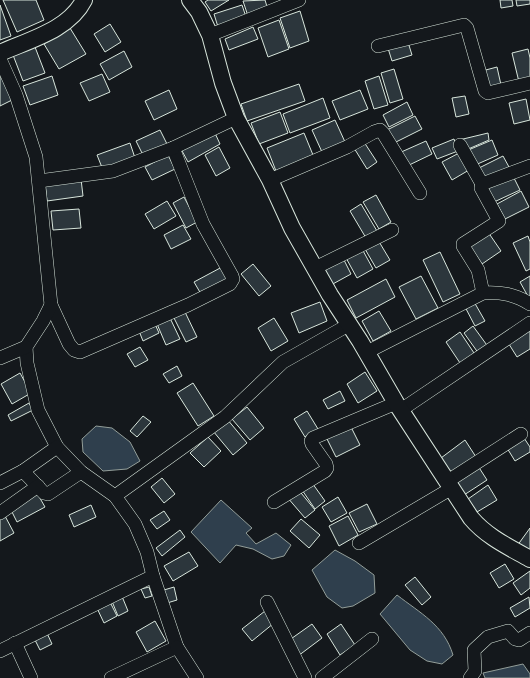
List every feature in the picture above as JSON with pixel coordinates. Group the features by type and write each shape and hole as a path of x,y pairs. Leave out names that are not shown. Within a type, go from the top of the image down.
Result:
{"street":[{"path":"0,53 55,28 78,11 84,0"},
{"path":"190,0 199,12 210,35 222,83 236,118 270,180 292,228 399,407 480,528 495,540 530,559"},
{"path":"210,35 300,0"},
{"path":"378,46 464,25 485,91 488,93 530,83"},
{"path":"0,59 26,124 36,157 51,305 69,344 74,350 80,352 188,305 230,284 233,279 202,224 173,148"},
{"path":"39,181 113,171 173,148 236,118"},
{"path":"270,180 347,147 380,130 384,133 420,193"},
{"path":"460,145 482,184 481,188 499,221 463,246 478,270 483,293"},
{"path":"482,184 530,166"},
{"path":"315,268 392,230"},
{"path":"367,352 483,293 499,292 511,294 530,304"},
{"path":"0,358 26,347 43,321 51,305"},
{"path":"274,502 324,471 326,468 326,464 312,444 311,441 313,438 399,407 530,323"},
{"path":"115,496 225,417 283,362 350,324"},
{"path":"26,347 27,363 38,410 57,447 81,472 115,496 125,509 143,540 152,576 177,647 197,678"},
{"path":"358,543 450,485 521,434"},
{"path":"0,483 23,471 57,447"},
{"path":"23,471 44,493 48,494 81,472"},
{"path":"0,513 38,486"},
{"path":"0,651 152,576"},
{"path":"267,602 305,678"},
{"path":"470,678 475,671 474,650 486,639 508,631 515,639 520,640 530,633"},
{"path":"322,678 372,639"},
{"path":"15,643 31,678"},
{"path":"111,678 177,647"}],"water":[{"path":"96,426 112,428 130,442 140,461 127,469 103,471 83,452 82,439"},
{"path":"221,500 252,528 246,533 256,544 276,533 291,545 284,556 272,559 253,549 236,545 220,563 191,532"},
{"path":"335,550 355,561 374,575 375,593 353,606 342,608 327,597 312,570"},
{"path":"397,595 430,620 444,636 453,655 442,664 427,661 410,650 380,614"},
{"path":"523,664 530,674 530,678 485,678 483,673"}],"building":[{"path":"3,0 36,0 44,20 17,32"},
{"path":"208,0 229,0 211,11 205,2"},
{"path":"265,0 268,10 248,16 243,1"},
{"path":"500,0 512,0 513,6 501,8"},
{"path":"516,0 530,0 530,4 517,6"},
{"path":"0,5 11,36 0,40"},
{"path":"242,5 246,17 218,27 214,14"},
{"path":"300,11 309,41 290,48 280,18"},
{"path":"279,20 289,49 268,57 258,28"},
{"path":"110,24 121,42 105,52 94,34"},
{"path":"253,27 258,39 229,50 225,39"},
{"path":"70,28 86,54 59,69 44,44"},
{"path":"407,39 412,55 392,61 387,45"},
{"path":"35,47 45,73 23,81 13,55"},
{"path":"528,49 530,58 530,79 519,82 512,53"},
{"path":"124,51 132,67 109,80 100,64"},
{"path":"497,67 501,85 486,89 482,71"},
{"path":"394,69 403,99 390,103 381,73"},
{"path":"0,70 12,100 0,106"},
{"path":"102,74 110,92 89,101 80,83"},
{"path":"52,76 58,95 30,105 23,86"},
{"path":"379,76 388,105 374,109 365,81"},
{"path":"299,84 305,101 247,121 241,104"},
{"path":"169,90 177,109 154,120 145,101"},
{"path":"360,90 368,109 340,120 332,101"},
{"path":"465,96 469,114 456,117 452,98"},
{"path":"323,98 330,118 290,133 283,114"},
{"path":"526,99 530,120 514,124 509,103"},
{"path":"407,102 413,115 389,127 383,115"},
{"path":"280,112 288,133 259,144 251,123"},
{"path":"415,116 422,129 394,143 387,130"},
{"path":"335,120 345,142 322,152 312,130"},
{"path":"160,130 167,144 143,155 136,141"},
{"path":"214,131 220,144 188,162 181,149"},
{"path":"304,133 313,155 276,171 267,148"},
{"path":"488,133 489,140 466,150 459,140"},
{"path":"454,139 458,151 437,159 432,148"},
{"path":"492,140 498,155 473,166 466,151"},
{"path":"426,141 432,154 405,167 399,153"},
{"path":"364,142 377,162 367,169 354,148"},
{"path":"130,143 135,158 103,170 97,155"},
{"path":"219,147 230,168 216,176 205,155"},
{"path":"459,153 469,170 452,180 442,162"},
{"path":"168,155 175,169 152,180 145,167"},
{"path":"503,156 509,167 483,180 477,169"},
{"path":"513,176 520,190 494,202 488,188"},
{"path":"81,179 83,196 47,201 45,184"},
{"path":"521,191 529,207 505,219 497,204"},
{"path":"376,195 391,222 379,229 363,202"},
{"path":"184,197 197,222 186,228 173,203"},
{"path":"167,201 176,216 154,229 145,214"},
{"path":"361,204 377,231 366,238 350,211"},
{"path":"79,209 81,228 53,230 51,211"},
{"path":"183,225 191,239 171,249 164,235"},
{"path":"488,232 501,251 482,264 469,245"},
{"path":"528,236 530,242 530,269 526,271 513,243"},
{"path":"378,240 390,260 376,268 365,249"},
{"path":"361,247 373,269 357,278 345,256"},
{"path":"440,252 460,294 443,302 423,260"},
{"path":"342,256 351,274 331,285 321,267"},
{"path":"253,264 271,286 259,296 241,274"},
{"path":"222,267 228,279 201,294 194,282"},
{"path":"421,276 438,308 416,319 399,287"},
{"path":"530,276 530,300 520,282"},
{"path":"386,279 395,297 356,318 347,300"},
{"path":"473,300 485,321 475,326 464,305"},
{"path":"320,302 327,321 299,333 291,313"},
{"path":"379,311 391,331 373,341 362,321"},
{"path":"185,312 197,337 186,342 174,318"},
{"path":"170,318 180,339 166,345 157,324"},
{"path":"274,318 288,341 271,351 258,328"},
{"path":"155,324 159,333 143,341 139,331"},
{"path":"473,326 489,348 479,354 464,333"},
{"path":"530,327 530,349 517,357 507,341"},
{"path":"460,332 476,356 462,366 446,342"},
{"path":"140,347 148,360 135,367 127,354"},
{"path":"177,366 182,376 169,383 163,374"},
{"path":"365,372 377,391 358,403 347,384"},
{"path":"20,373 31,393 12,404 1,384"},
{"path":"193,383 214,416 198,426 177,393"},
{"path":"340,391 345,401 328,409 323,400"},
{"path":"29,403 33,410 11,421 8,415"},
{"path":"247,407 264,428 250,440 232,419"},
{"path":"307,411 318,429 305,437 294,419"},
{"path":"143,416 151,422 137,437 130,431"},
{"path":"227,419 247,443 233,455 213,431"},
{"path":"350,425 360,445 336,457 326,437"},
{"path":"208,437 221,451 204,467 190,453"},
{"path":"524,438 530,447 530,452 515,461 507,448"},
{"path":"465,440 476,457 452,474 441,458"},
{"path":"478,466 487,480 464,495 455,481"},
{"path":"162,478 175,494 164,503 151,487"},
{"path":"310,480 325,501 315,509 300,487"},
{"path":"488,485 497,500 477,512 468,499"},
{"path":"297,488 315,510 305,518 287,497"},
{"path":"37,493 45,507 17,522 10,508"},
{"path":"338,497 347,513 331,522 322,507"},
{"path":"367,504 377,524 359,532 349,513"},
{"path":"91,505 96,517 74,527 69,515"},
{"path":"164,511 170,520 157,529 150,520"},
{"path":"5,516 14,533 0,541 0,519"},
{"path":"348,516 358,535 339,546 329,526"},
{"path":"301,519 320,535 309,548 290,531"},
{"path":"530,528 530,556 517,546"},
{"path":"180,530 185,537 162,556 156,548"},
{"path":"189,552 198,566 173,581 164,566"},
{"path":"505,564 514,579 499,588 490,573"},
{"path":"530,571 530,588 521,595 513,583"},
{"path":"415,577 431,597 422,605 405,585"},
{"path":"149,587 152,596 145,598 141,589"},
{"path":"174,587 177,600 167,603 164,590"},
{"path":"121,594 128,611 118,616 111,599"},
{"path":"529,597 530,608 515,617 510,608"},
{"path":"109,600 117,616 104,623 96,606"},
{"path":"265,611 274,623 252,641 242,629"},
{"path":"155,621 166,641 147,652 136,632"},
{"path":"312,624 322,638 298,656 288,641"},
{"path":"341,624 355,645 340,655 327,634"},
{"path":"46,631 52,644 40,650 34,638"}]}
